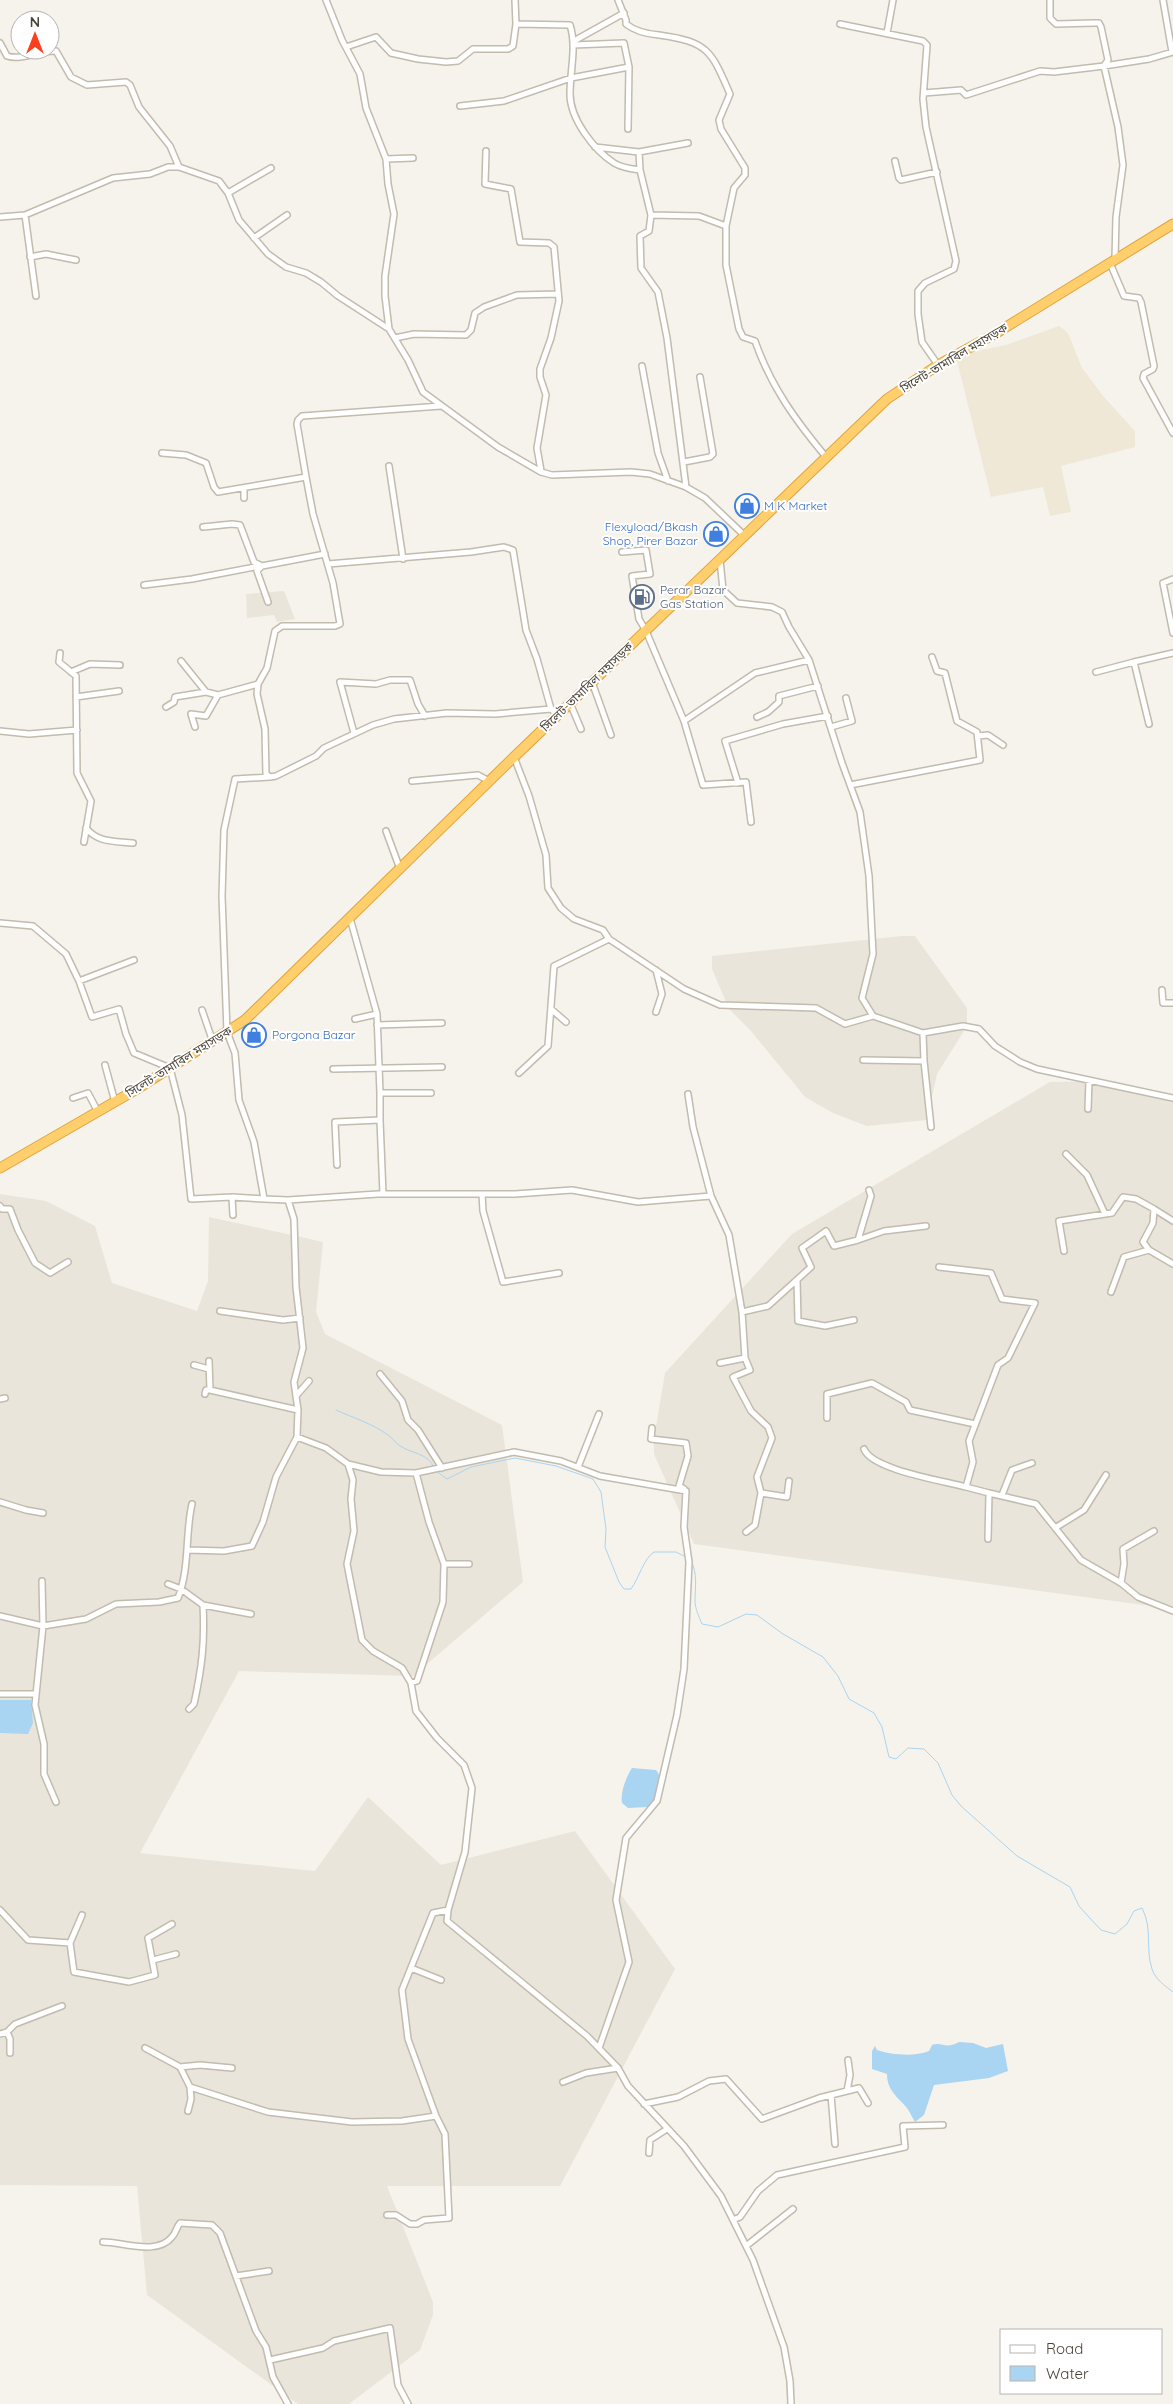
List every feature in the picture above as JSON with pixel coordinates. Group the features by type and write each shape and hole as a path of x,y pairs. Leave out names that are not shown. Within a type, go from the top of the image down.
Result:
{"highway":[{"name":"সিলেট-তামাবিল মহাসড়ক","path":"0,1168 98,1112 213,1042 245,1020 490,781 554,712 570,704 887,399 938,365 998,332 1173,224"}],"street":[{"path":"326,0 360,74 366,108 386,160 388,184 394,214 385,276 385,296 389,329"},
{"path":"346,47 376,36 391,53 418,59 451,62 458,61 473,49 508,48 512,46 516,24 515,0"},
{"path":"618,0 626,24 629,27 643,33 696,43 717,64 730,94 719,120 746,175 734,188 726,226 728,276 739,329 743,337 755,341 764,368 786,407 826,457"},
{"path":"887,32 893,0"},
{"path":"1050,0 1050,18 1056,24 1099,23 1108,60 1104,66 1118,127 1123,165 1112,262 1124,296 1139,298 1141,302 1154,366 1153,369 1144,374 1143,378 1173,433"},
{"path":"924,93 961,90 966,95 972,95 997,84 1040,71 1054,72 1104,66 1149,59 1173,52 1163,0"},
{"path":"574,43 624,14"},
{"path":"516,24 570,25 574,43 570,96 576,117 594,147 615,164 640,170"},
{"path":"840,24 887,32 923,41 927,45 924,93 926,127 956,260 954,269 925,283 918,291 918,314 922,342 938,365"},
{"path":"0,43 8,56 14,58 37,53 56,52 60,55 71,77 88,85 126,82 130,85 139,107 170,146 179,167"},
{"path":"574,43 624,43 629,67 628,129"},
{"path":"460,106 504,101 571,78 629,67"},
{"path":"594,147 639,152 688,143"},
{"path":"486,152 484,184 511,189 520,242 553,244 559,301 551,338 540,369 546,395 537,448 541,472"},
{"path":"639,152 640,170 651,215 649,231 640,236 640,268 658,292 667,338 686,487"},
{"path":"386,160 413,158"},
{"path":"895,161 901,180 937,172"},
{"path":"0,217 25,215 113,178 150,174 168,167 179,167 220,181 239,220 268,254 286,267 306,273 321,282 338,296 389,329 396,338 423,392 498,446 541,472 552,476 631,472 650,474 686,487 718,509 744,535"},
{"path":"228,194 270,168"},
{"path":"25,215 36,296"},
{"path":"254,238 287,215"},
{"path":"651,215 699,216 726,226"},
{"path":"30,257 46,254 76,260"},
{"path":"396,338 414,334 466,335 471,330 475,313 484,307 518,295 558,294"},
{"path":"642,366 658,453 668,481"},
{"path":"684,462 710,457 713,454 700,377"},
{"path":"270,777 266,774 265,729 257,694 258,684 266,668 275,631 282,626 335,626 340,624 328,564 313,514 297,424 298,420 302,416 441,406"},
{"path":"162,453 186,455 206,463 214,488 218,492 306,477"},
{"path":"389,466 403,559"},
{"path":"244,488 244,498"},
{"path":"203,527 240,525 254,562 262,566"},
{"path":"264,1199 254,1142 238,1100 235,1053 227,1032 222,896 224,830 235,779 276,776 316,756 324,748 373,725 394,719 425,716 554,712 538,659 526,630 513,550 504,547 403,559 328,564"},
{"path":"622,552 646,550 650,574 632,576 639,619 646,631 684,721 703,785 746,782 751,822"},
{"path":"144,585 203,578 325,554"},
{"path":"720,560 723,590 737,604 772,607 782,612 788,627 809,660 818,686 860,812 869,876 873,954 862,998 873,1016"},
{"path":"262,566 257,571 268,602"},
{"path":"1173,579 1163,583 1173,633"},
{"path":"60,653 59,662 76,676 78,772 91,802 84,842"},
{"path":"1096,672 1173,653"},
{"path":"850,785 980,760 977,732 957,721 945,673 937,671 932,657"},
{"path":"684,721 755,673 809,660"},
{"path":"181,662 206,692"},
{"path":"1134,662 1149,724"},
{"path":"71,672 90,664 120,665"},
{"path":"354,734 340,682 376,684 390,680 410,680 418,704 425,716"},
{"path":"592,682 611,735"},
{"path":"166,707 174,702 176,697 206,692 218,695 258,684"},
{"path":"757,717 768,712 779,702 779,696 818,686"},
{"path":"76,697 119,691"},
{"path":"195,727 191,714 206,716 218,695"},
{"path":"831,727 852,721 846,698"},
{"path":"570,704 581,729"},
{"path":"738,783 725,741 784,724 828,716"},
{"path":"0,731 29,734 77,730"},
{"path":"978,736 988,735 1003,745"},
{"path":"514,757 529,796 546,854 548,888 561,908 574,919 603,930 609,939 684,989 720,1004 816,1008 845,1024 873,1016 923,1033 963,1026 979,1029 995,1046 1020,1062 1037,1069 1173,1098"},
{"path":"412,781 478,776 490,781"},
{"path":"86,828 93,837 108,841 133,843"},
{"path":"386,831 400,869"},
{"path":"350,918 377,1014 383,1194"},
{"path":"0,923 33,926 66,954 79,981 92,1017 119,1009 134,1053 170,1068 182,1115 192,1199 232,1197 288,1200 383,1194 482,1194 572,1190 638,1202 711,1196"},
{"path":"520,1073 548,1046 554,966 609,939"},
{"path":"79,981 134,960"},
{"path":"656,970 662,994 656,1012"},
{"path":"1162,990 1163,1003 1173,1003"},
{"path":"551,1009 566,1022"},
{"path":"202,1010 213,1042"},
{"path":"355,1019 377,1014"},
{"path":"377,1025 442,1023"},
{"path":"923,1033 930,1127"},
{"path":"863,1060 924,1061"},
{"path":"105,1065 114,1102"},
{"path":"333,1069 442,1067"},
{"path":"1088,1109 1089,1081"},
{"path":"380,1093 431,1093"},
{"path":"73,1098 88,1094 98,1112"},
{"path":"688,1094 693,1127 711,1196 729,1235 742,1312 746,1358 750,1370 733,1377 751,1411 768,1427 772,1438 758,1477 761,1493 756,1525 746,1532"},
{"path":"337,1165 335,1122 380,1120"},
{"path":"1066,1154 1087,1176 1105,1214"},
{"path":"858,1240 871,1196 869,1190"},
{"path":"482,1194 484,1211 503,1282 559,1273"},
{"path":"232,1197 233,1215"},
{"path":"1064,1251 1059,1221 1112,1213 1123,1197 1136,1199 1173,1222"},
{"path":"187,1550 224,1551 252,1546 263,1522 276,1477 297,1438 298,1410 294,1382 303,1348 296,1287 294,1219 288,1200"},
{"path":"0,1206 10,1209 35,1264 50,1273 68,1262"},
{"path":"1154,1210 1153,1223 1143,1242 1149,1250 1173,1264"},
{"path":"742,1312 768,1306 811,1267 802,1248 826,1231 834,1246 884,1231 926,1226"},
{"path":"1111,1292 1124,1257 1149,1250"},
{"path":"939,1267 991,1273 1002,1299 1035,1304 1008,1358 998,1366 975,1424 969,1441 973,1462 966,1486"},
{"path":"797,1280 798,1321 824,1326 854,1320"},
{"path":"220,1311 284,1320 300,1318"},
{"path":"720,1363 746,1358"},
{"path":"209,1361 210,1390"},
{"path":"194,1365 209,1369"},
{"path":"380,1374 402,1401 408,1420 418,1430 442,1468"},
{"path":"296,1396 309,1381"},
{"path":"827,1418 827,1394 872,1383 906,1402 910,1410 975,1424"},
{"path":"205,1394 206,1390 210,1390 298,1410"},
{"path":"578,1467 599,1414"},
{"path":"652,1428 651,1439 686,1443 688,1456 679,1486 686,1491"},
{"path":"297,1438 326,1448 348,1464 382,1472 416,1473 514,1452 561,1461 600,1476 686,1491"},
{"path":"864,1449 866,1455 882,1464 903,1471 1036,1504 1081,1560 1121,1583 1138,1597 1173,1612"},
{"path":"1002,1495 1012,1470 1032,1463"},
{"path":"348,1464 353,1480 350,1500 354,1531 347,1564 362,1640 373,1651 402,1668 412,1683 416,1711 437,1738 464,1765 472,1788 465,1852 448,1910 447,1921 587,2036 599,2048 618,2068 628,2086 684,2146 721,2196 746,2246 788,2361 791,2404"},
{"path":"412,1683 417,1681 442,1602 444,1564 429,1522 416,1473"},
{"path":"1055,1528 1084,1510 1106,1475"},
{"path":"761,1493 787,1497 789,1480"},
{"path":"599,2048 629,1962 616,1900 626,1838 657,1801 684,1669 689,1562 684,1527 686,1491"},
{"path":"988,1539 989,1493"},
{"path":"0,1502 42,1512"},
{"path":"0,1616 43,1626 86,1619 116,1604 160,1602 178,1598 182,1590 188,1522 192,1504"},
{"path":"1121,1583 1124,1564 1123,1549 1154,1531"},
{"path":"444,1564 469,1564"},
{"path":"42,1581 43,1626 35,1705 44,1744 44,1774 56,1802"},
{"path":"168,1584 182,1590 203,1605 251,1614"},
{"path":"189,1709 194,1704 203,1662 203,1605"},
{"path":"0,1694 36,1694"},
{"path":"0,1910 28,1940 70,1943"},
{"path":"387,2215 396,2215 410,2224 417,2224 424,2220 449,2218 445,2134 436,2116 408,2039 402,1990 433,1913 448,1910"},
{"path":"82,1915 70,1943 74,1972 129,1982 156,1975 148,1938 172,1924"},
{"path":"152,1960 176,1954"},
{"path":"411,1968 441,1980"},
{"path":"0,2034 7,2032 15,2024 62,2006"},
{"path":"7,2032 10,2038 10,2053"},
{"path":"145,2048 180,2067 200,2065 232,2068"},
{"path":"847,2091 850,2076 848,2060"},
{"path":"180,2067 190,2087 191,2099 188,2111"},
{"path":"562,2082 586,2073 618,2068"},
{"path":"644,2104 678,2097 709,2081 726,2079 762,2119 831,2095 859,2088 868,2103"},
{"path":"190,2087 268,2112 342,2121 402,2121 436,2116"},
{"path":"831,2095 835,2144"},
{"path":"733,2220 740,2217 758,2191 777,2175 905,2147 903,2126 943,2125"},
{"path":"649,2153 650,2140 667,2129"},
{"path":"746,2246 793,2209"},
{"path":"103,2242 122,2242 135,2248 150,2247 162,2244 170,2239 180,2223 212,2225 220,2233 256,2331 270,2360 273,2377 288,2404"},
{"path":"236,2276 269,2271"},
{"path":"270,2360 323,2348 334,2342 390,2328 398,2385 408,2404"}],"shaded area":[{"path":"1059,326 1068,333 1082,368 1103,396 1135,431 1135,447 1061,466 1071,512 1050,516 1043,487 991,497 957,361 971,352 1006,345"},
{"path":"284,591 295,619 277,622 274,615 247,618 246,594"},
{"path":"915,936 967,1008 967,1026 937,1074 927,1120 867,1126 833,1113 805,1097 751,1031 729,1009 712,969 712,956"},
{"path":"1112,1081 1159,1093 1173,1100 1173,1609 694,1544 654,1454 654,1438 665,1373 792,1234 1050,1082"},
{"path":"0,1194 46,1201 95,1226 112,1283 197,1311 208,1281 209,1217 323,1242 316,1312 325,1334 502,1425 523,1582 413,1676 239,1671 140,1853 315,1871 368,1797 441,1865 575,1831 675,1969 560,2186 387,2186 433,2302 433,2315 420,2350 349,2404 298,2404 147,2295 137,2186 0,2185"}],"water":[{"path":"0,1700 31,1700 33,1723 28,1734 0,1733"},
{"path":"632,1768 656,1770 659,1774 659,1790 655,1800 648,1807 628,1808 622,1803 624,1785"},
{"path":"959,2042 973,2043 986,2048 1003,2044 1008,2071 989,2078 934,2085 924,2115 915,2122 907,2108 891,2089 887,2080 887,2074 872,2069 872,2051 875,2046 877,2050 889,2053 917,2054 929,2051 932,2045 950,2045"}],"waterway":[{"path":"336,1410 382,1431 400,1446 428,1459 434,1468"},
{"path":"436,1471 447,1479 471,1467 515,1458 556,1466 593,1479 601,1492 606,1529 605,1547 619,1582 624,1589 631,1589 644,1563 654,1552 676,1552 686,1557"},
{"path":"691,1561 695,1575 696,1607 702,1624 718,1627 746,1614 757,1615 783,1634 823,1657 838,1676 849,1699 874,1713 882,1727 889,1757 896,1759 908,1748 924,1749 938,1763 952,1795 961,1806 1017,1856 1070,1887 1079,1906 1101,1930 1115,1934 1127,1924 1134,1911 1142,1908 1147,1923 1149,1954 1153,1973 1173,1992"}],"place":[{"name":"M K Market","path":"747,506"},
{"name":"Flexyload/Bkash Shop, Pirer Bazar","path":"716,534"},
{"name":"Perar Bazar Gas Station","path":"642,597"},
{"name":"Porgona Bazar","path":"254,1035"}]}
